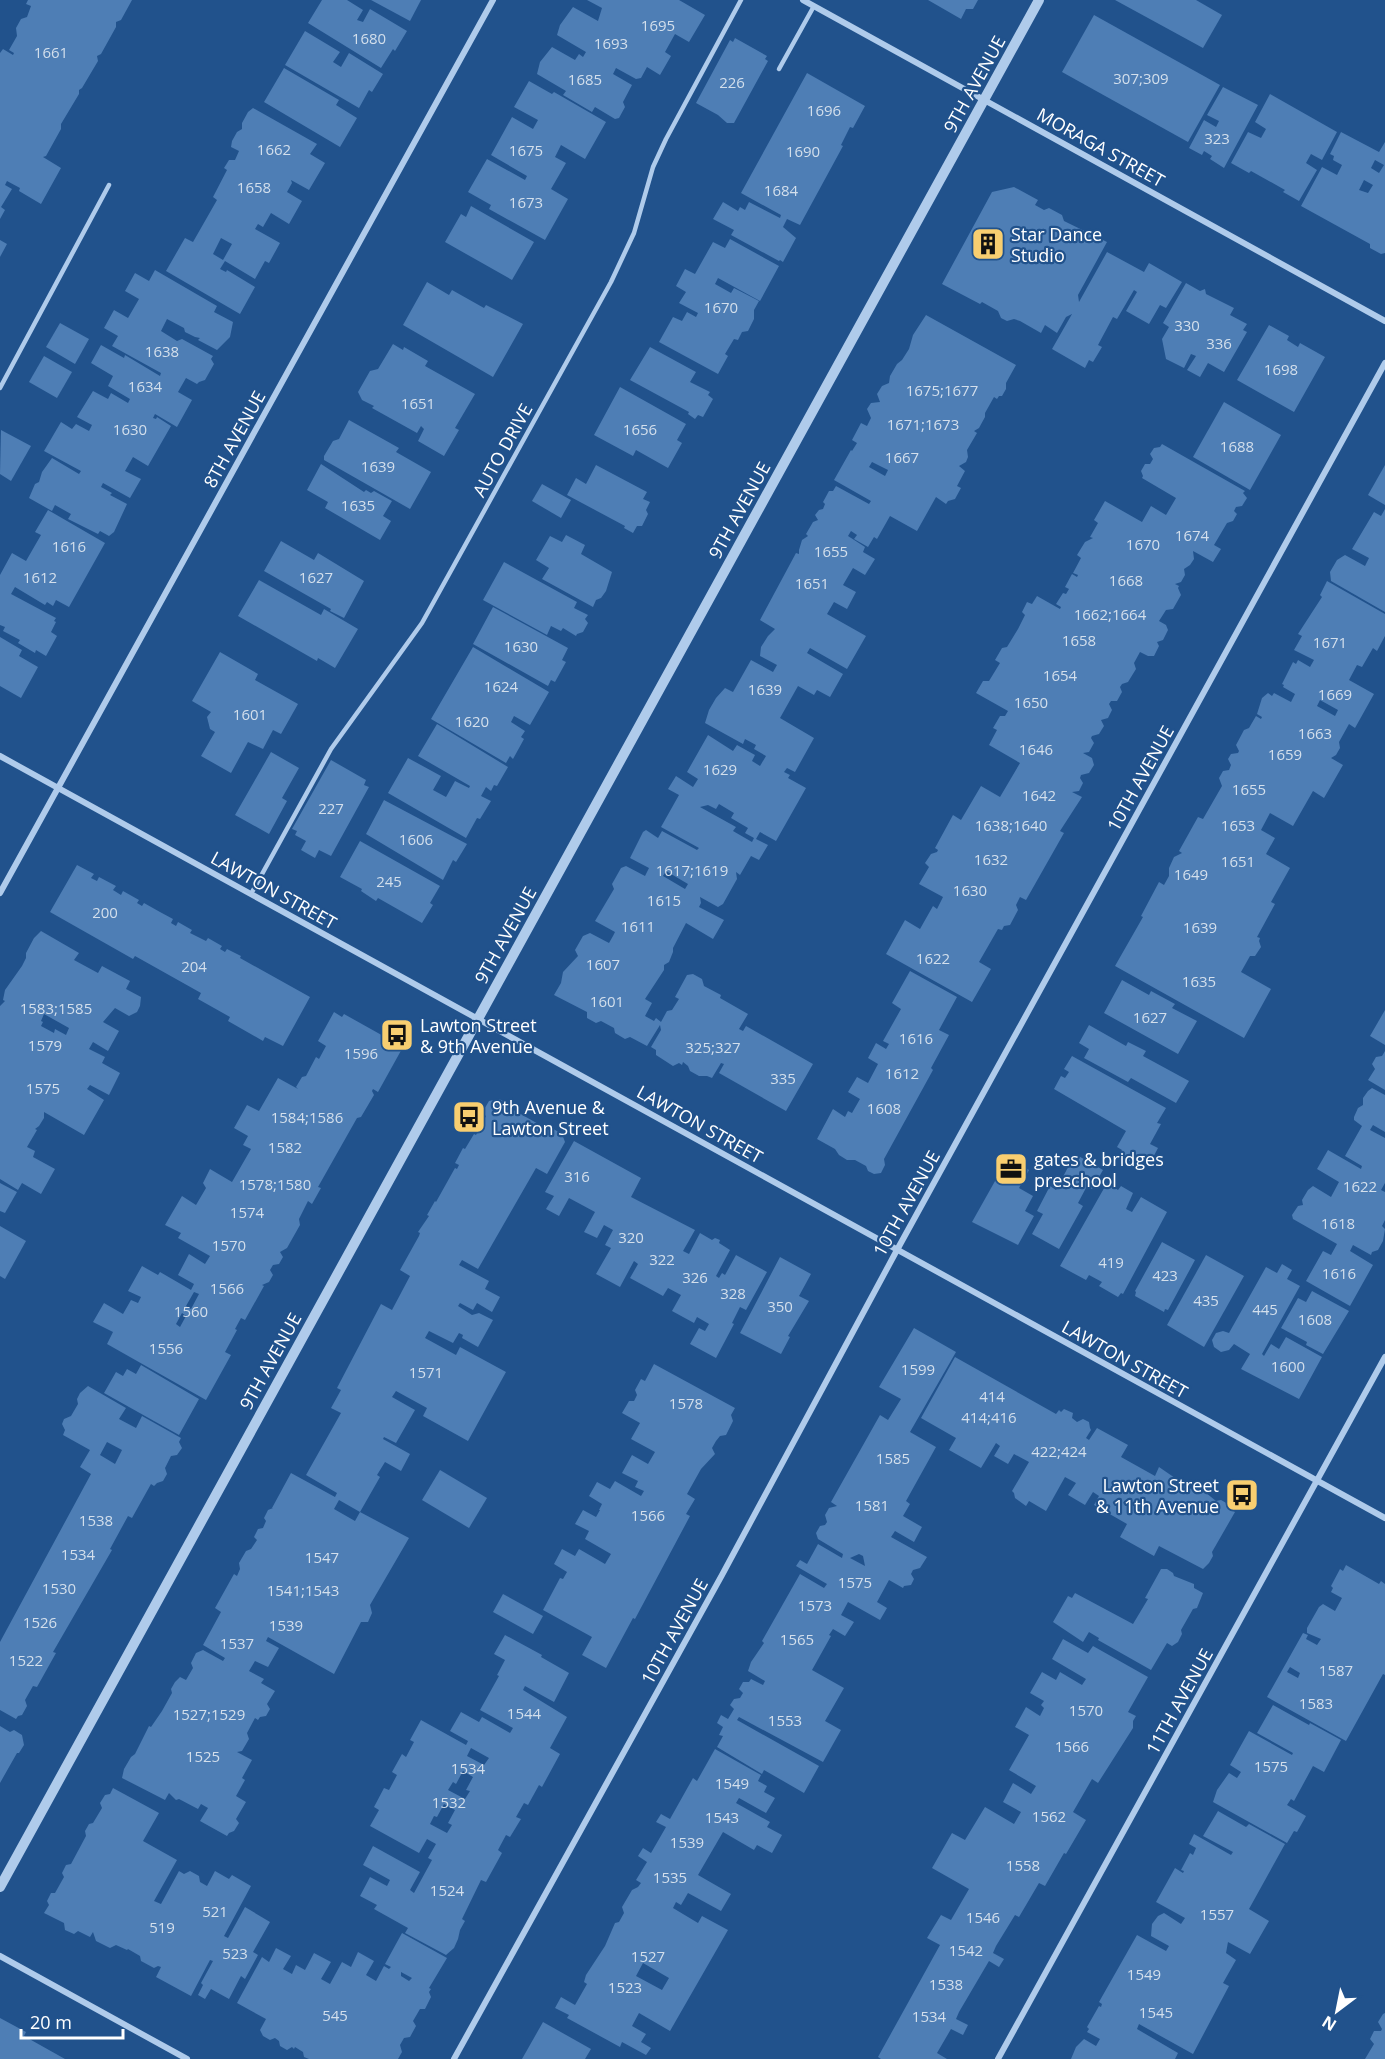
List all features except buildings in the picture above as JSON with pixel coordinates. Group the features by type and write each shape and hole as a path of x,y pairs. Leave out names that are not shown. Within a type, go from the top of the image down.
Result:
{"street":[{"name":"8TH AVENUE","path":"0,893 493,0"},
{"name":"MORAGA STREET","path":"803,0 1385,321"},
{"name":"9TH AVENUE","path":"0,1887 1039,0"},
{"name":"10TH AVENUE","path":"454,2059 716,1586 897,1250 1385,363"},
{"name":"LAWTON STREET","path":"0,756 1385,1518"},
{"name":"11TH AVENUE","path":"998,2059 1385,1357"},
{"path":"0,1956 187,2059"}],"lane":[{"name":"AUTO DRIVE","path":"251,894 331,749 422,623 611,282 634,233 653,167 741,0"},
{"path":"779,69 814,6"},
{"path":"0,388 109,185"}],"place":[{"name":"Star Dance Studio","path":"988,244"},
{"name":"Lawton Street & 9th Avenue","path":"397,1035"},
{"name":"9th Avenue & Lawton Street","path":"469,1117"},
{"name":"gates & bridges preschool","path":"1011,1169"},
{"name":"Lawton Street & 11th Avenue","path":"1242,1495"}]}
